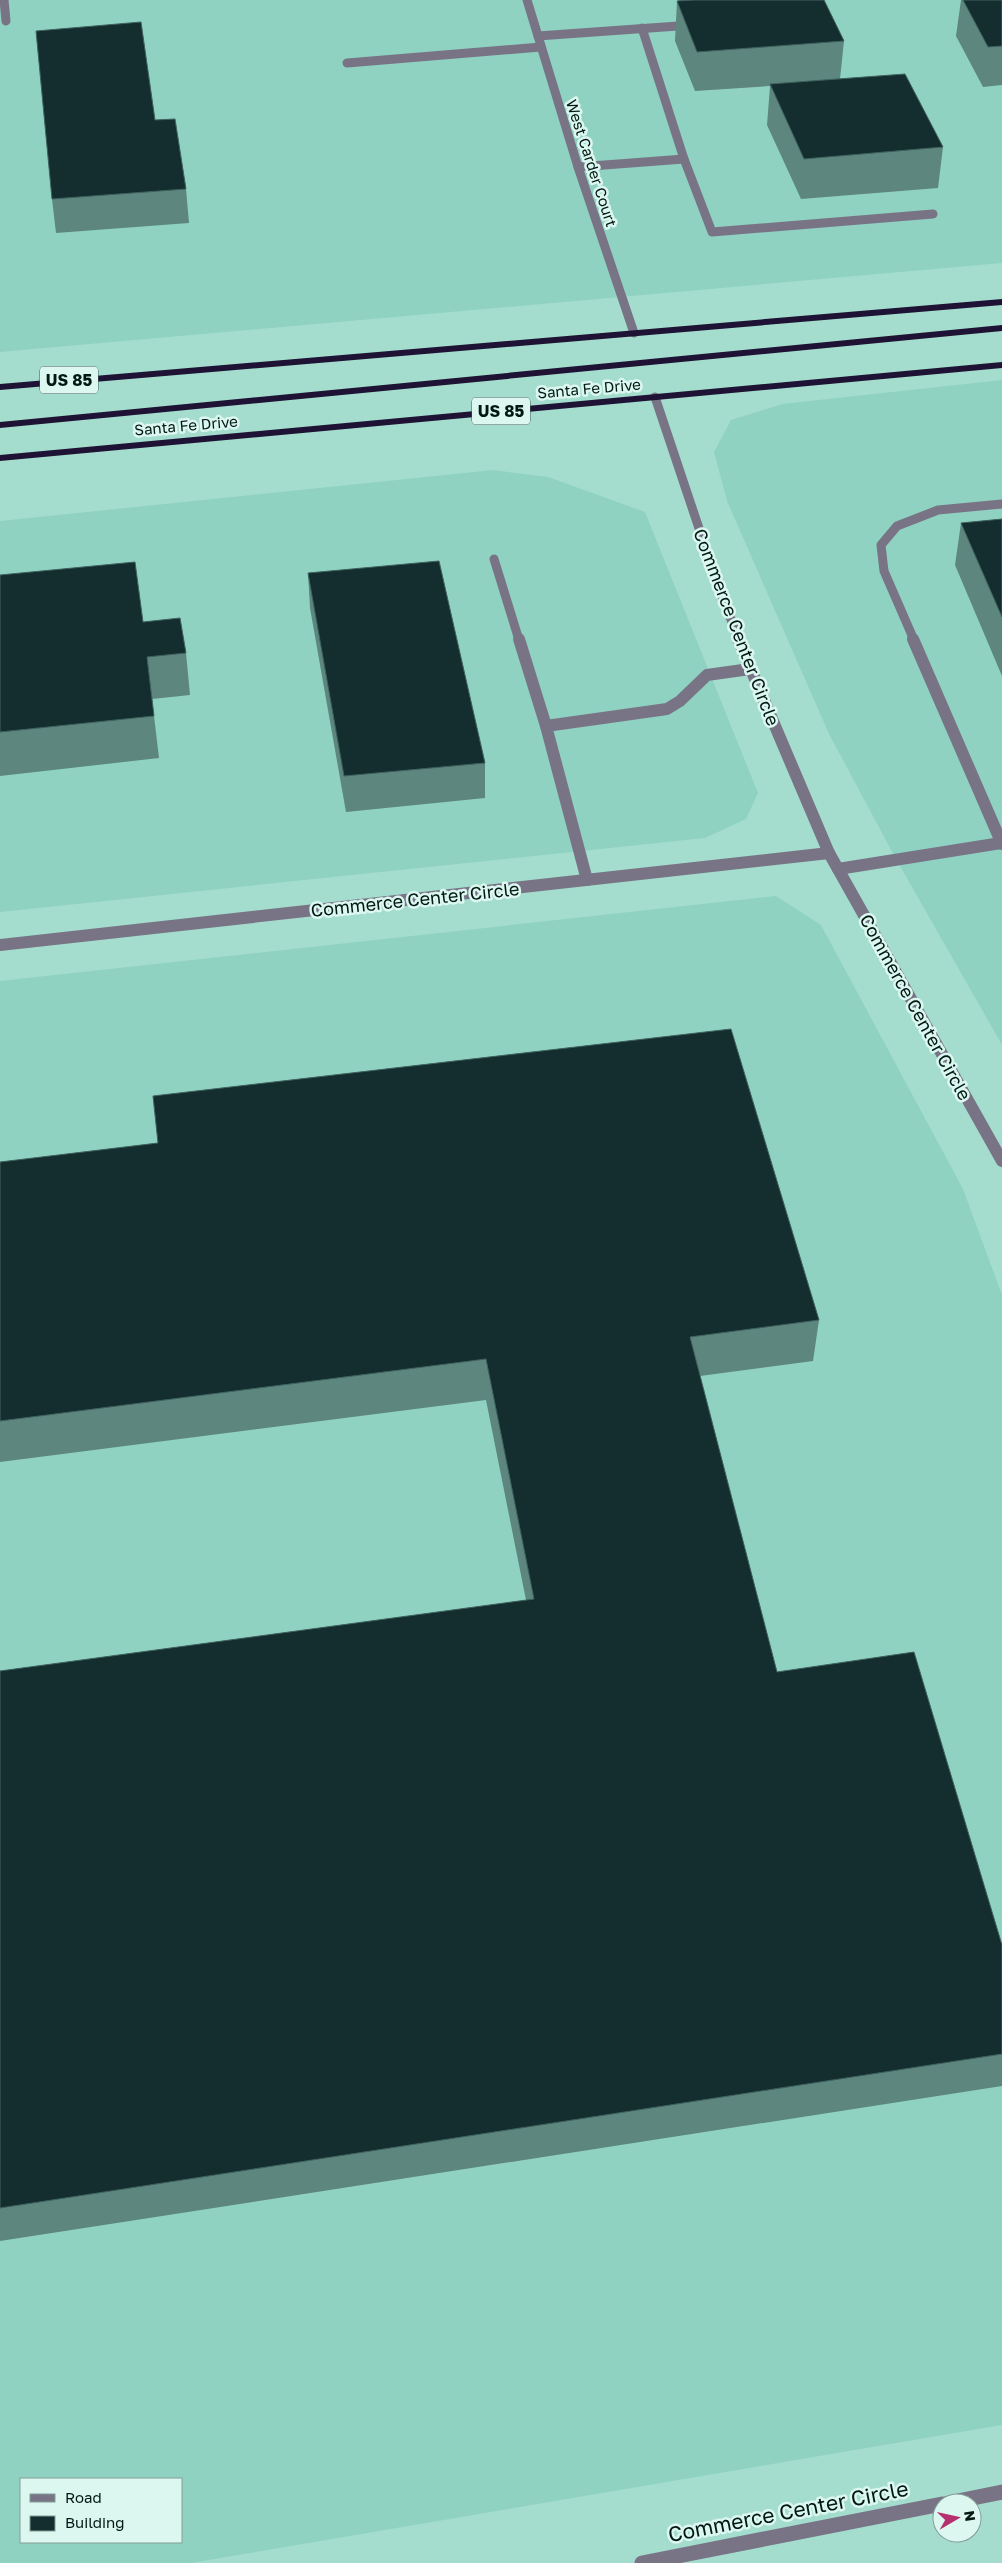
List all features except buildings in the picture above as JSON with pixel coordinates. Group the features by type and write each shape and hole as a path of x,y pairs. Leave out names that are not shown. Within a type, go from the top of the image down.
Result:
{"highway":[{"name":"US 85","path":"0,387 1002,302"},
{"path":"0,424 1002,328"},
{"name":"Santa Fe Drive","path":"0,458 1002,365"}],"street":[{"path":"4,0 6,21"},
{"name":"West Carder Court","path":"527,0 578,167 634,333"},
{"path":"538,36 699,25"},
{"path":"642,28 684,159 712,232 933,214"},
{"path":"347,63 541,48"},
{"path":"578,167 684,159"},
{"name":"Commerce Center Circle","path":"655,397 720,591 750,669 829,853 1002,1162"},
{"path":"838,869 1002,843 884,571 881,545 897,526 938,510 1002,504"},
{"path":"494,559 546,726 587,880"},
{"path":"546,726 667,709 680,701 707,675 750,669"},
{"name":"Commerce Center Circle","path":"0,945 829,853"},
{"path":"982,2496 1002,2492"},
{"name":"Commerce Center Circle","path":"642,2563 932,2506"}],"shaded area":[{"path":"0,0 1002,0 1002,263 0,352"},
{"path":"1002,380 1002,1045 896,859 829,734 727,501 714,452 731,420 782,404"},
{"path":"493,470 548,477 645,512 758,793 746,819 705,838 0,912 0,521"},
{"path":"776,896 821,925 963,1189 1002,1295 1002,2425 191,2563 0,2563 0,981"}]}
